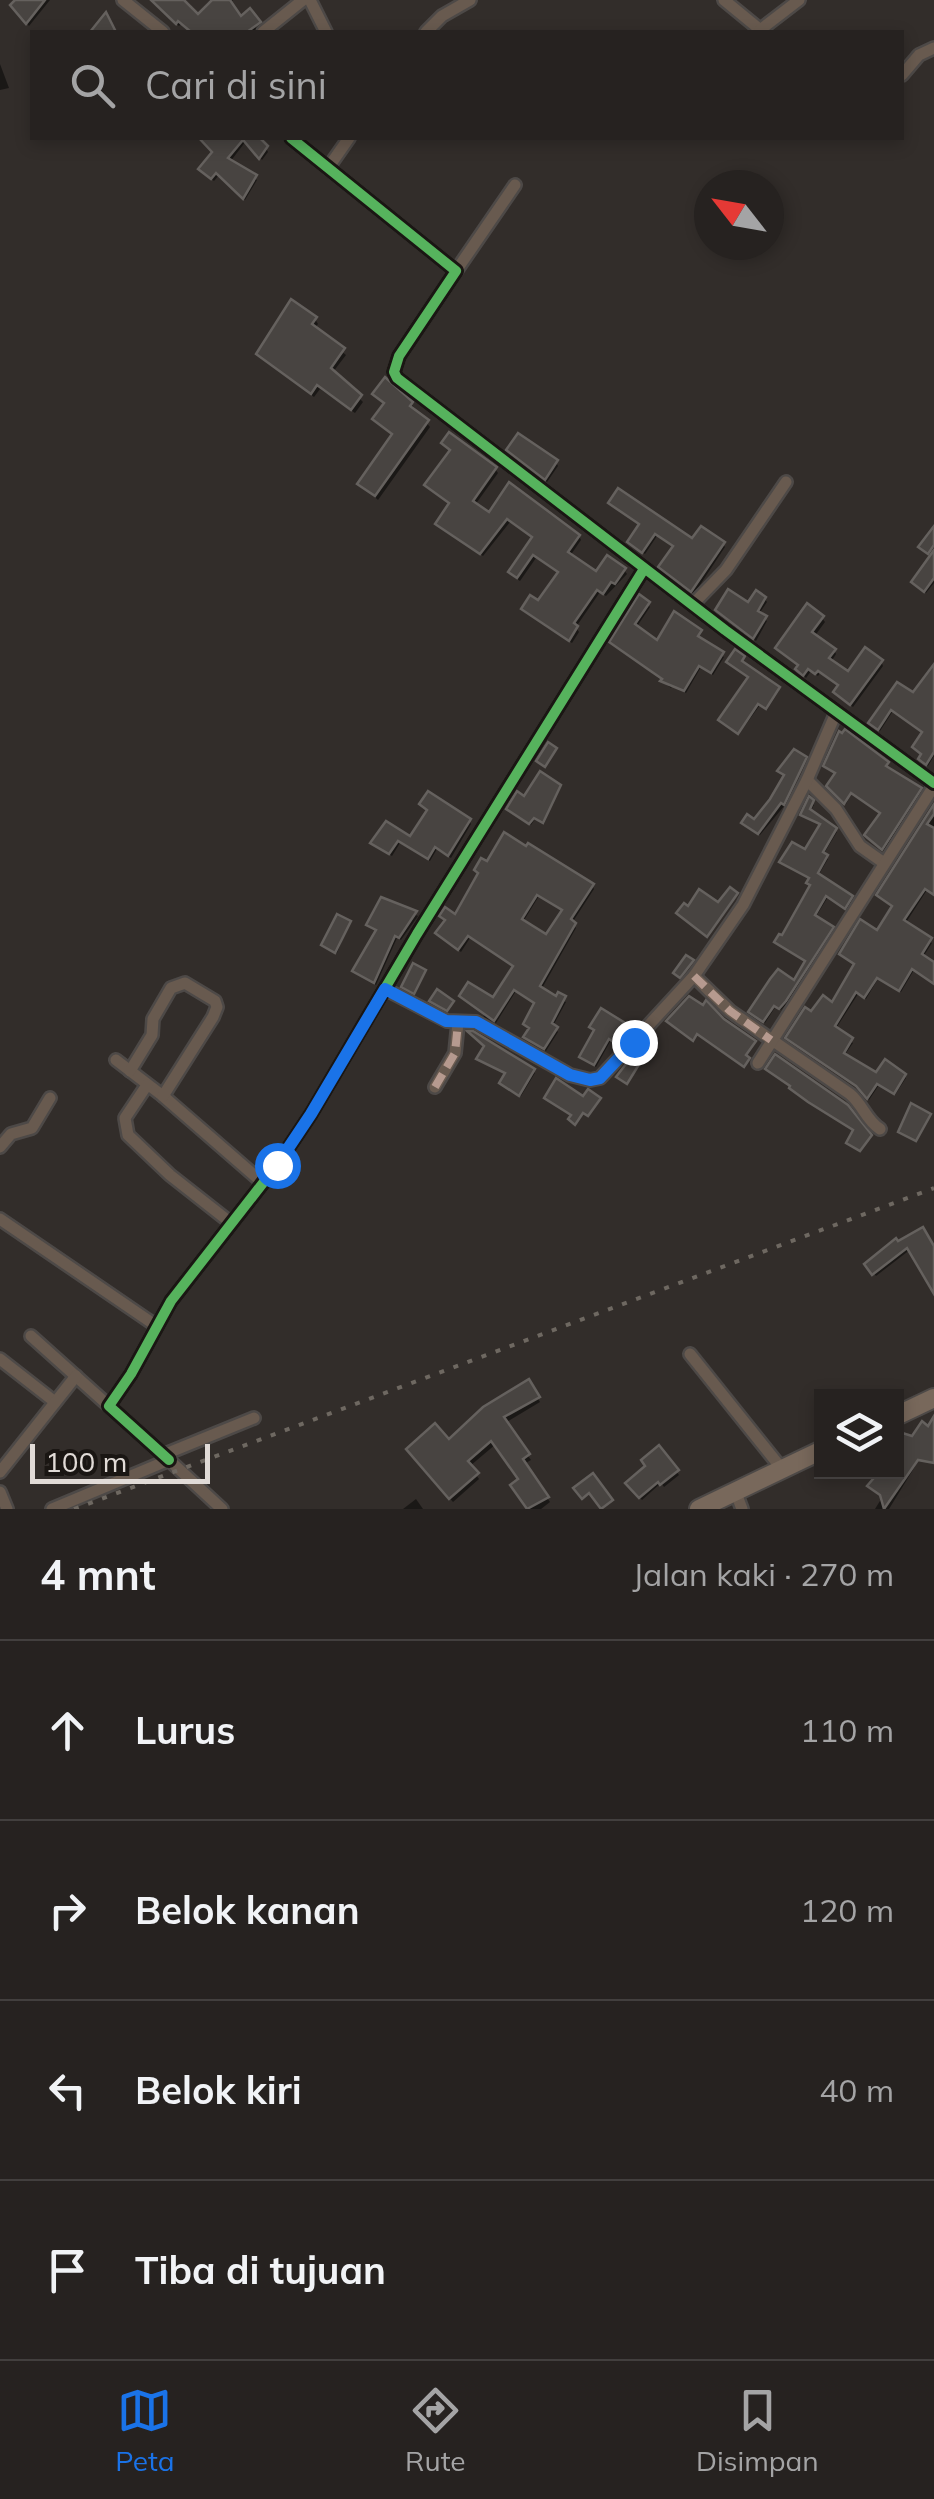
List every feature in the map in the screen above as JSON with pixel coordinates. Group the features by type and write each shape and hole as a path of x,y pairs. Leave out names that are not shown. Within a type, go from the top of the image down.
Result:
{"highway":[{"path":"904,1412 934,1398"},
{"path":"699,1509 739,1501 782,1469 814,1454"}],"street":[{"path":"123,0 160,30"},
{"path":"265,30 306,0 325,30"},
{"path":"428,30 442,16 470,0"},
{"path":"724,0 760,30"},
{"path":"762,30 799,0"},
{"path":"904,72 918,55 934,48"},
{"path":"293,140 456,272"},
{"path":"328,168 349,140"},
{"path":"515,185 400,356 394,372 398,378 644,569 934,784 758,1063"},
{"path":"693,604 726,570 786,482"},
{"path":"109,1406 156,1325 311,1114 644,569"},
{"path":"385,989 446,1021 476,1022 570,1075 600,1078 694,976 743,905 807,780 836,713"},
{"path":"807,780 836,809 860,846 884,863"},
{"path":"694,976 730,1011 850,1094 880,1130"},
{"path":"130,1071 152,1035 153,1019 171,988 185,983 215,1000 213,1017 163,1096"},
{"path":"435,1087 455,1053 458,1023"},
{"path":"116,1060 262,1183"},
{"path":"148,1084 125,1118 128,1135 230,1223"},
{"path":"0,1147 11,1134 32,1128 50,1098"},
{"path":"0,1218 156,1325"},
{"path":"31,1336 222,1509"},
{"path":"690,1354 782,1469"},
{"path":"0,1360 55,1402"},
{"path":"0,1472 76,1376"},
{"path":"52,1509 254,1418"},
{"path":"0,1492 7,1509"}],"building":[{"path":"15,0 45,0 26,24 10,5"},
{"path":"151,0 184,0 198,14 212,0 230,0 241,16 250,8 261,22 250,30 189,30 178,21 176,24"},
{"path":"106,12 115,30 92,30"},
{"path":"201,140 243,140 228,158 257,175 243,199 216,173 211,179 198,169 212,152"},
{"path":"243,140 262,140 268,146 259,159"},
{"path":"291,299 317,317 312,324 345,348 331,368 362,395 351,410 317,385 311,394 256,354"},
{"path":"385,377 413,402 410,406 429,420 375,496 357,484 392,434 372,419 384,403 372,394"},
{"path":"449,432 497,467 473,501 489,512 509,482 580,535 568,552 596,571 607,555 626,568 603,594 597,590 574,623 578,626 569,641 521,609 530,595 538,600 558,572 533,555 517,578 508,572 532,537 507,519 480,554 435,524 449,503 424,485 450,450 441,443"},
{"path":"518,433 558,460 545,480 506,450"},
{"path":"618,488 692,538 701,526 725,542 691,592 658,567 673,546 655,534 642,553 627,542 639,524 608,503"},
{"path":"934,526 934,545 928,554 918,547"},
{"path":"934,550 934,578 924,592 911,582"},
{"path":"728,589 748,602 756,590 766,597 758,611 767,616 753,639 715,610"},
{"path":"639,594 650,602 635,624 657,640 674,611 702,630 698,636 724,652 711,673 699,666 684,691 660,681 609,642"},
{"path":"807,603 824,616 812,632 836,649 829,658 848,671 865,647 883,660 850,705 833,692 838,685 818,671 815,674 808,669 803,676 795,669 798,665 775,648"},
{"path":"735,649 745,656 742,661 780,687 766,709 758,704 738,734 718,720 748,677 726,662"},
{"path":"934,664 934,752 926,765 912,747 922,732 891,710 878,730 868,723 897,682 913,692"},
{"path":"845,729 889,762 886,766 922,788 882,850 864,835 880,813 851,793 844,804 826,786 835,773 823,766 839,731"},
{"path":"548,742 557,748 545,767 536,761"},
{"path":"794,749 807,757 784,805 781,803 758,834 741,823 747,814 754,819 770,799 784,775 777,771"},
{"path":"540,771 561,785 543,823 534,818 529,824 506,809 517,791 524,796"},
{"path":"428,791 471,819 448,856 435,847 428,859 398,841 389,854 370,843 386,821 410,836 427,810 419,804"},
{"path":"809,796 814,800 810,809 837,828 823,852 828,855 818,873 853,896 845,909 826,896 815,915 834,927 786,1001 779,1009 774,1006 763,1022 748,1012 770,979 778,969 794,980 805,961 774,942 782,935 810,885 806,883 809,878 779,862 792,842 805,849 820,824 800,815"},
{"path":"934,804 934,814 927,824 934,828 934,895 925,889 904,920 932,938 922,954 934,962 934,984 912,969 899,991 877,978 864,998 856,992 835,1026 853,1038 844,1053 876,1072 885,1059 906,1074 894,1094 877,1084 867,1099 856,1086 785,1038 805,1007 811,1011 823,995 832,1002 854,964 839,954 860,919 877,930 892,906 876,895"},
{"path":"504,832 594,884 571,919 576,923 540,986 556,996 558,992 566,996 552,1023 558,1027 544,1049 523,1037 529,1028 523,1024 534,1003 514,990 494,1021 459,996 468,982 493,997 513,966 468,936 458,950 435,933 445,920 439,916 445,907 455,914 478,873 474,870 481,858 487,861","holes":["537,895 562,910 546,934 522,919"]},
{"path":"730,887 738,893 707,937 676,913 684,903 688,906 699,889 718,902"},
{"path":"381,897 417,911 399,938 395,936 374,983 352,971 376,930 366,925"},
{"path":"337,914 351,921 335,953 321,945"},
{"path":"686,955 694,960 680,978 673,973"},
{"path":"413,963 426,970 414,994 401,987"},
{"path":"437,989 454,1001 447,1011 429,1001"},
{"path":"689,996 703,1005 706,1000 724,1019 756,1041 746,1055 750,1058 744,1067 697,1034 693,1041 666,1021"},
{"path":"601,1008 630,1026 618,1045 609,1039 594,1065 579,1057 594,1030 589,1027"},
{"path":"467,1031 535,1069 519,1096 499,1083 505,1073 476,1059 484,1046"},
{"path":"775,1054 848,1105 872,1135 860,1151 846,1143 853,1130 765,1069"},
{"path":"629,1060 638,1066 627,1084 616,1077"},
{"path":"556,1078 583,1096 588,1089 601,1098 588,1116 583,1113 575,1125 568,1119 571,1115 544,1098"},
{"path":"911,1103 931,1114 916,1141 898,1132"},
{"path":"923,1227 934,1246 934,1294 907,1248 872,1275 864,1264 896,1238 898,1241"},
{"path":"529,1379 540,1397 504,1417 530,1454 523,1459 549,1497 527,1509 510,1485 518,1479 491,1441 468,1461 479,1473 449,1499 406,1449 435,1423 449,1439 483,1407"},
{"path":"934,1416 934,1463 918,1460 884,1509 880,1495 867,1486 873,1479 904,1479 904,1434 912,1436 922,1421 928,1426"},
{"path":"659,1445 679,1470 639,1498 625,1483 645,1466 641,1460"},
{"path":"593,1473 613,1500 601,1509 589,1493 582,1499 573,1488"}],"railway":[{"path":"74,1509 934,1188"}],"marked path":[{"path":"694,976 730,1011 771,1040"},
{"path":"435,1087 455,1053 458,1023"}],"cycle path":[{"path":"293,140 456,271 399,356 394,372 397,378 725,630 934,783"},
{"path":"169,1460 109,1406 171,1301 277,1165 311,1114 417,934 644,569"}],"route":[{"path":"277,1165 385,989 446,1021 476,1022 580,1079 600,1078 609,1072 634,1042"}]}
